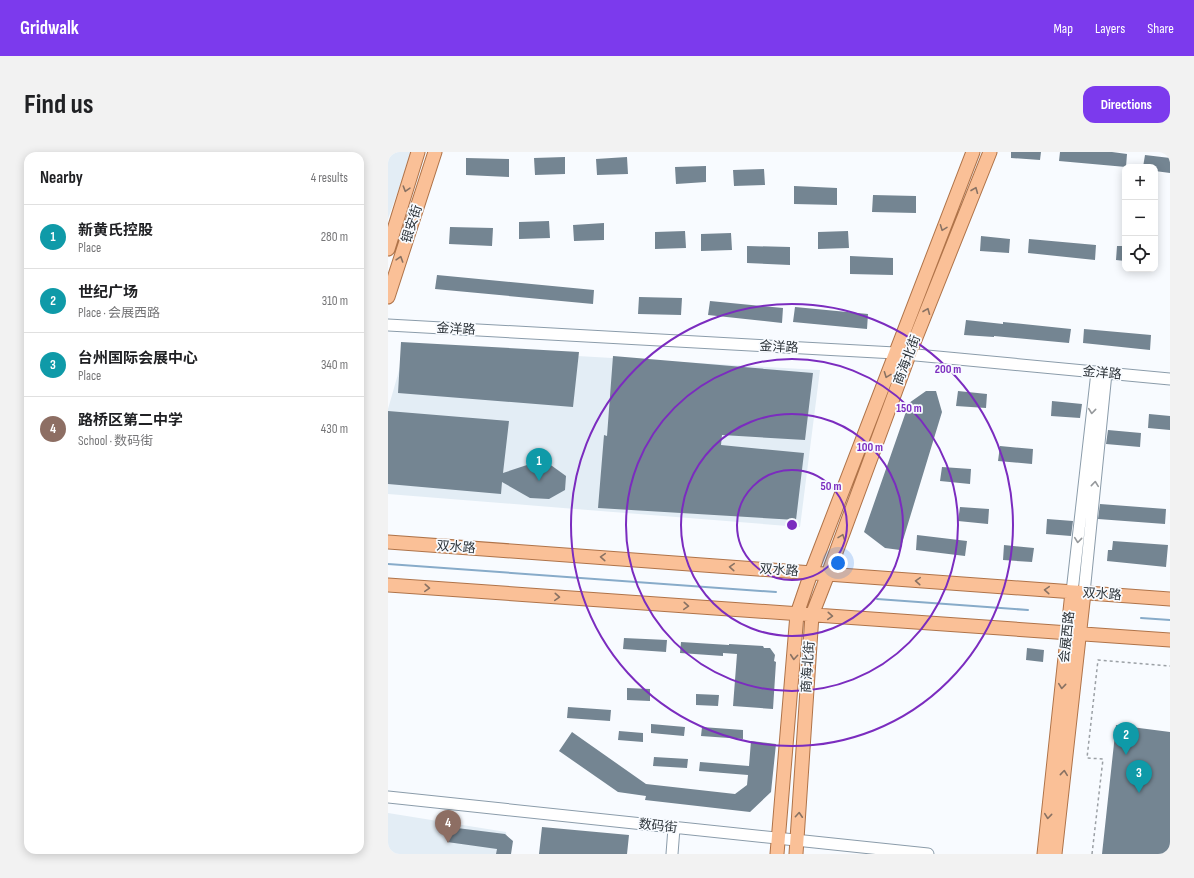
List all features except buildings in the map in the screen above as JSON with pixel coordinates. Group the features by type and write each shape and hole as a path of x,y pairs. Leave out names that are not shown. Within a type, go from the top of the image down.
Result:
{"main road":[{"name":"银安街","path":"388,249 418,152"},
{"name":"银安街","path":"388,296 435,152"},
{"name":"商海北街","path":"777,854 797,614 811,572 972,152"},
{"name":"商海北街","path":"796,854 812,615 909,355 990,152"},
{"name":"双水路","path":"388,542 1170,599"},
{"path":"388,585 1170,640"},
{"name":"会展西路","path":"1055,854 1078,592"},
{"name":"会展西路","path":"1044,854 1074,633"}],"street":[{"name":"金洋路","path":"388,325 895,353 1170,379"},
{"name":"会展西路","path":"1078,592 1101,372"},
{"name":"数码街","path":"388,797 928,854"},
{"path":"672,854 674,828"}],"path":[{"path":"1092,854 1103,759 1087,758 1098,660 1170,666"}],"shaded area":[{"path":"388,152 412,152 388,219"},
{"path":"406,346 820,370 800,527 388,494 388,409"},
{"path":"388,813 506,832 509,854 388,854"}],"waterway":[{"path":"388,564 776,592"},
{"path":"877,599 1028,610"},
{"path":"1141,618 1170,620"}],"place":[{"name":"新黄氏控股","path":"539,481"},
{"name":"世纪广场","path":"1126,755"},
{"name":"台州国际会展中心","path":"1139,793"},
{"name":"路桥区第二中学","path":"448,843"}]}
